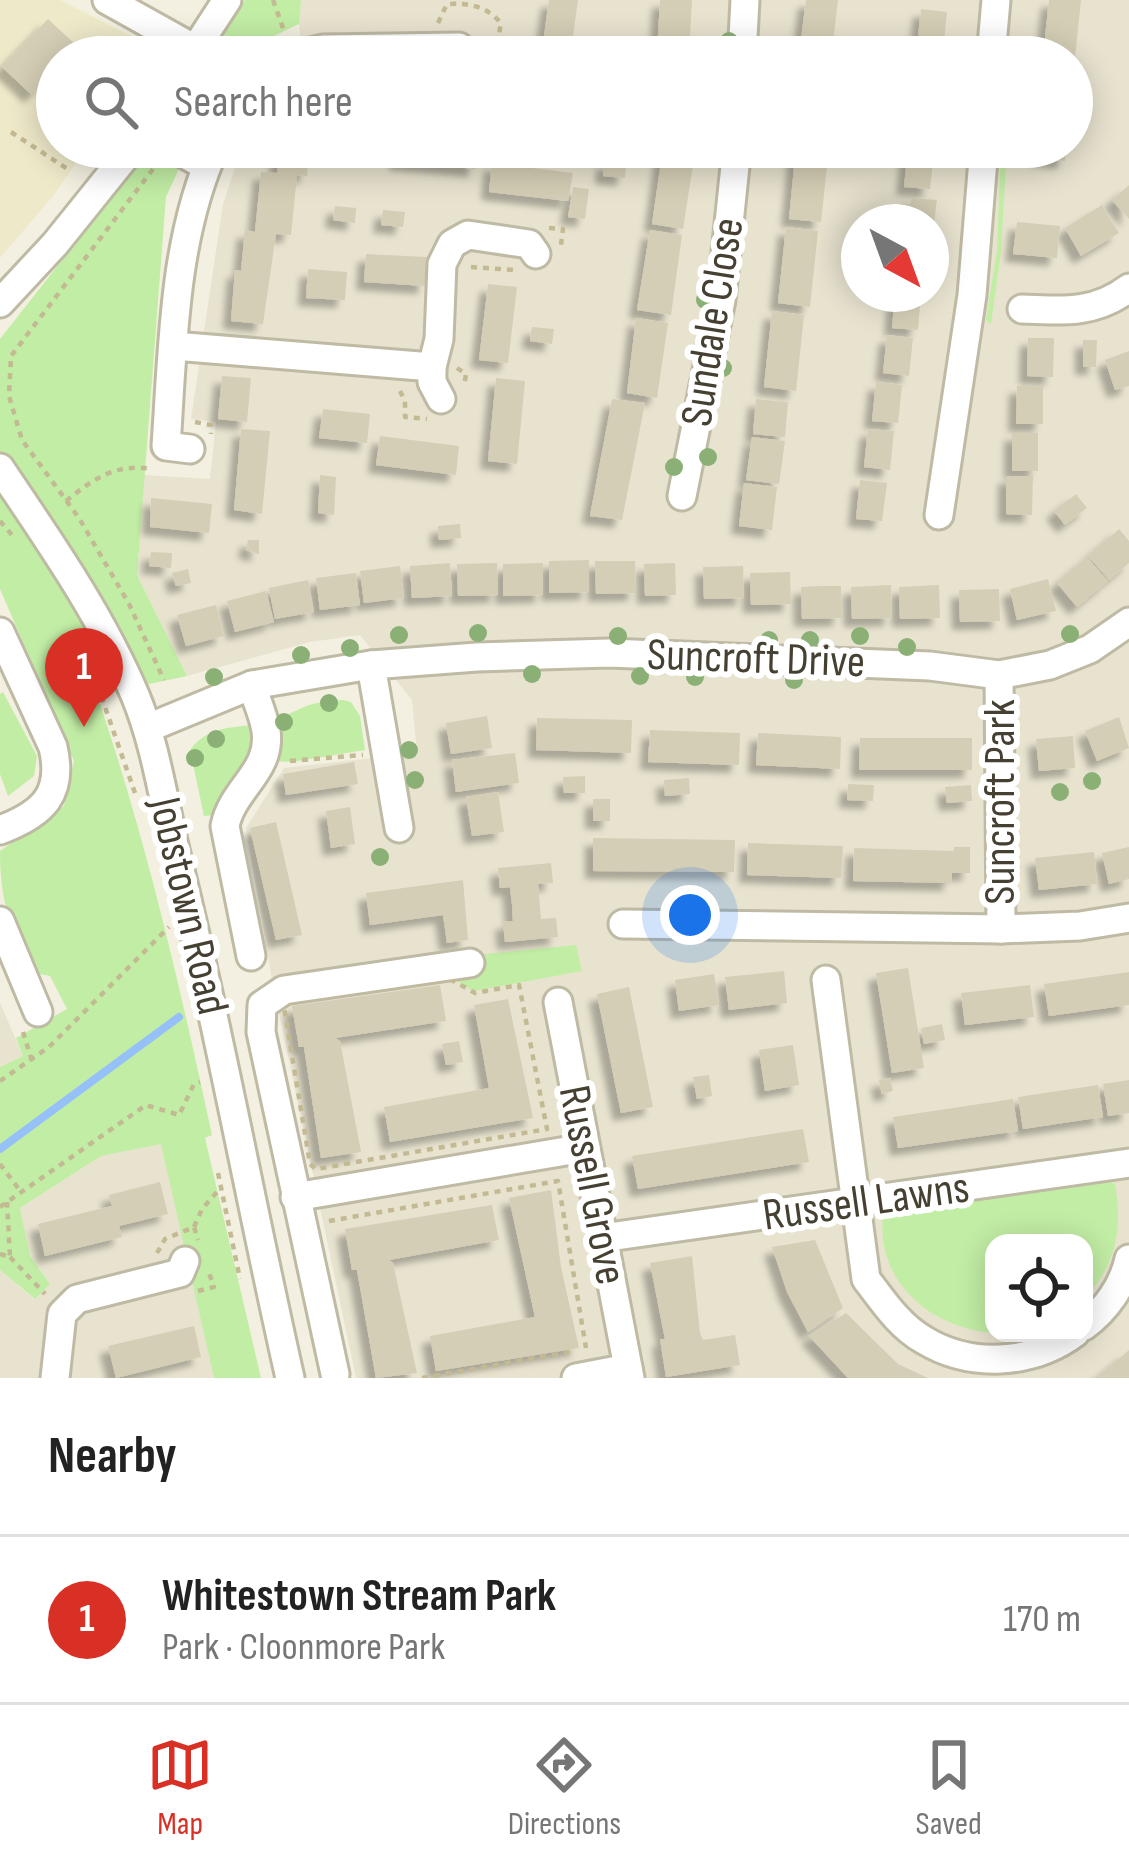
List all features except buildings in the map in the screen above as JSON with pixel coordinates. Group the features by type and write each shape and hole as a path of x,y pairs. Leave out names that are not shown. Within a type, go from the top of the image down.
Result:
{"street":[{"path":"107,0 165,36"},
{"path":"203,36 227,0"},
{"path":"743,36 746,0"},
{"path":"993,36 996,0"},
{"path":"0,304 116,168"},
{"path":"190,449 166,446 179,273 207,168"},
{"name":"Sundale Close","path":"682,496 722,300 735,168"},
{"path":"939,515 973,291 982,168"},
{"path":"441,399 432,382 432,367 439,339 442,264 452,244 468,235 507,238 530,244 536,254"},
{"path":"1022,309 1077,312 1104,304 1129,288"},
{"path":"174,346 432,367"},
{"name":"Jobstown Road","path":"0,468 61,554 125,673 148,728 193,916 246,1186 290,1378"},
{"name":"Suncroft Drive","path":"148,728 252,685 371,665 477,657 609,653 930,666 1000,675 1050,665 1090,649 1129,622"},
{"path":"0,632 57,766 55,787 42,808 0,830"},
{"path":"371,665 399,828"},
{"name":"Suncroft Park","path":"1000,675 1001,928"},
{"path":"251,956 225,826 228,810 267,754 266,731 252,685"},
{"name":"Suncroft Park","path":"623,924 1001,928 1080,926 1129,918"},
{"path":"0,921 38,1012"},
{"path":"335,1374 261,1032 262,1005 284,990 470,963"},
{"path":"826,980 866,1279 892,1313 924,1340 964,1356 1019,1369 1061,1342"},
{"name":"Russell Grove","path":"558,1002 629,1373"},
{"path":"295,1196 584,1148"},
{"path":"1128,1164 1129,1174"},
{"name":"Russell Lawns","path":"602,1238 1128,1164"},
{"path":"1093,1320 1126,1274 1129,1259"},
{"path":"55,1378 62,1314 77,1299 180,1273 185,1261"},
{"path":"576,1378 629,1373"}],"path":[{"path":"273,0 284,34 279,36"},
{"path":"11,132 36,148"},
{"path":"155,168 11,356 8,396 22,440 79,518 119,586 164,680"},
{"path":"0,521 24,549"},
{"path":"67,621 97,684 135,796"},
{"path":"285,761 372,754"},
{"path":"166,909 173,947"},
{"path":"0,1081 49,1047 169,927"},
{"path":"450,979 475,993 519,985 547,1129 316,1169 310,1164 284,1007 291,1001 450,979"},
{"path":"0,1207 146,1105 179,1115 194,1084 205,1079"},
{"path":"0,1164 21,1192"},
{"path":"218,1172 244,1297"},
{"path":"322,1222 558,1181 586,1348 422,1378"},
{"path":"7,1202 10,1257"},
{"path":"0,1254 10,1257 45,1294"}],"shaded area":[{"path":"0,0 60,0 131,36 36,36 36,168 72,168 0,258"},
{"path":"301,0 1129,0 1129,1378 356,1378 272,980 246,828 284,768 417,753 412,700 360,635 310,642 187,676 137,575 144,475 210,479 216,422 191,419 223,204 235,168 1093,168 1093,36 300,36"},
{"path":"0,1003 23,1056 0,1067"},
{"path":"162,1143 214,1378 0,1378 0,1270 34,1299 50,1284 30,1256 20,1208 101,1156"}],"green space":[{"path":"245,0 301,0 299,24 274,36 223,36"},
{"path":"134,168 179,168 166,197 137,575 187,676 97,695 174,968 212,1135 205,1138 261,1378 214,1378 161,1144 101,1156 20,1208 30,1256 50,1284 35,1299 0,1270 0,1067 23,1056 16,1038 67,1009 50,976 39,974 13,930 4,900 0,851 64,806 74,761 0,589 0,339"},
{"path":"1006,168 991,324 986,320 997,250 1000,169"},
{"path":"3,692 37,756 34,776 8,796 0,774"},
{"path":"351,702 360,716 365,750 292,762 243,760 216,815 204,816 190,750 199,740 220,730 268,722 309,705"},
{"path":"576,945 582,971 474,991 452,978 485,967 485,954"},
{"path":"1107,1179 1115,1185 1115,1246 1095,1286 1093,1234 985,1234 985,1332 959,1326 936,1316 900,1283 888,1261 884,1209"}],"waterway":[{"path":"0,1149 179,1017"}],"place":[{"name":"Whitestown Stream Park","path":"84,727"}]}
